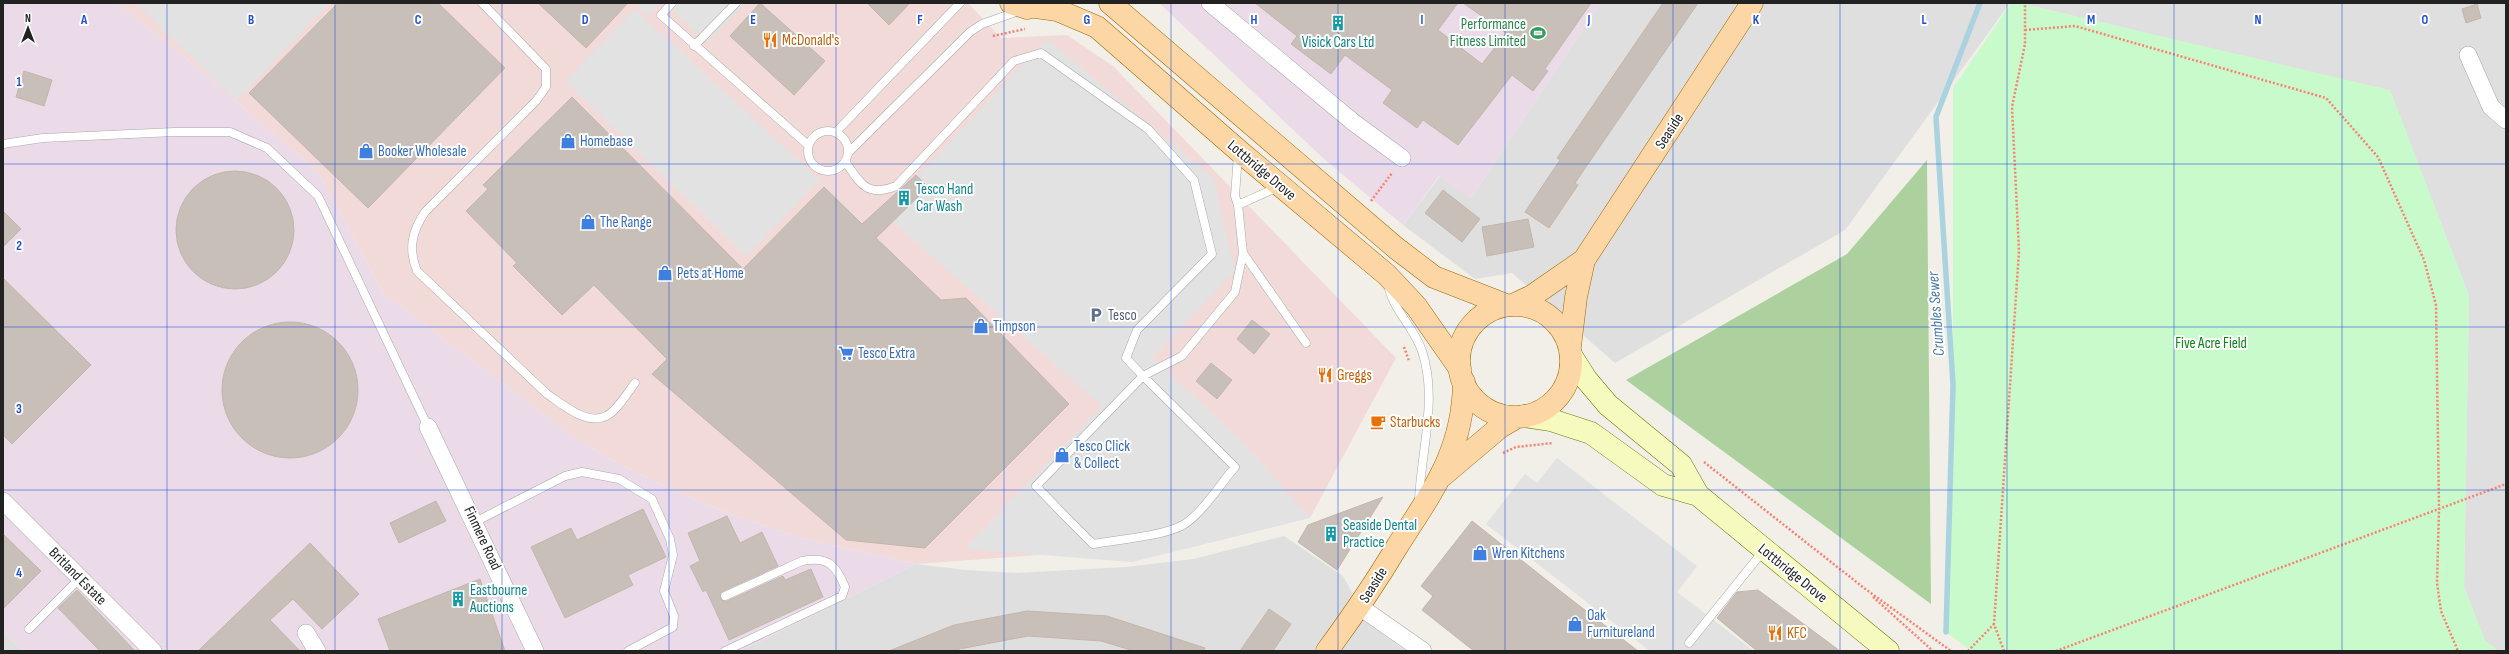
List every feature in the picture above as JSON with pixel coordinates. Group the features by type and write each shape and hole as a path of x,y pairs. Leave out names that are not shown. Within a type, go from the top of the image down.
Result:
{"main road":[{"name":"Lottbridge Drove","path":"1110,3 1396,248 1434,277 1510,305"},
{"name":"Seaside","path":"1571,352 1576,297 1584,260 1752,3"},
{"name":"Lottbridge Drove","path":"1031,5 1057,10 1097,27 1239,151 1387,276 1416,306 1462,376"},
{"name":"Seaside","path":"1510,305 1532,296 1584,260"},
{"path":"1510,305 1530,306 1546,313 1558,324 1571,352 1569,377 1563,391 1546,407 1520,417 1495,413 1471,396 1462,376 1459,355 1463,341 1470,328 1480,317 1492,309 1510,305"},
{"name":"Seaside","path":"1326,651 1360,607 1442,476 1463,410 1462,376"},
{"name":"Seaside","path":"1442,476 1500,427 1520,417"}],"street":[{"path":"1210,3 1353,122 1402,158"},
{"path":"2468,55 2490,107 2506,120"},
{"name":"Lottbridge Drove","path":"1571,352 1586,379 1608,405 1681,465 1698,495 1888,651"},
{"name":"Lottbridge Drove","path":"1520,417 1551,420 1591,433 1663,485 1698,495"},
{"name":"Finmere Road","path":"428,427 475,522 535,651"},
{"name":"Britland Estate","path":"3,501 152,651"},
{"path":"1360,607 1423,651"},
{"path":"306,633 317,651"}],"lane":[{"path":"482,3 546,69 547,82 536,101 425,212 418,223 411,244 417,271 547,394 570,410 593,419 608,416 635,383"},
{"path":"672,3 661,15 694,46 808,145"},
{"path":"694,46 736,3"},
{"path":"836,132 960,3"},
{"path":"1031,5 982,24 970,32 847,157 835,170 821,170 811,162 808,156 808,145 816,134 829,130 836,132 845,140 847,157 862,186 869,189 886,190 896,186 1014,61 1041,53 1148,129 1194,180 1212,254 1137,330 1126,358 1143,376 1171,404 1235,467 1206,502 1184,525 1146,536 1093,544 1036,486 1143,376 1182,356 1235,292 1243,253 1238,205 1235,196 1239,151"},
{"path":"3,144 59,137 174,132 230,132 267,148 318,196 428,427"},
{"path":"1238,205 1280,186"},
{"path":"1243,253 1306,342"},
{"path":"1387,276 1390,297 1407,320 1422,350 1428,375 1427,423 1420,469 1419,513"},
{"path":"475,522 565,476 582,472 619,479 652,499 670,539 673,555 664,591 674,616 673,626 628,651"},
{"path":"1689,643 1764,549"},
{"path":"725,596 802,561 812,559 824,560 837,568 845,587 842,596 725,651"},
{"path":"29,629 80,578"}],"path":[{"path":"2004,651 1994,624 2019,251 2012,107 2025,44 2025,3"},
{"path":"2025,30 2075,26 2326,98 2378,158 2424,260 2436,304 2439,508 2437,583 2441,611 2458,651"},
{"path":"1369,205 1402,158"},
{"path":"1401,340 1412,368"},
{"path":"1497,456 1516,447 1551,443 1558,445"},
{"path":"1703,461 1864,588 1952,651"},
{"path":"2056,651 2506,484"},
{"path":"1864,588 1933,651"},
{"path":"1968,651 1994,624"}],"shaded area":[{"path":"3,3 117,3 186,58 319,173 383,293 571,435 608,458 668,488 733,515 805,539 916,564 740,651 22,651 3,631"},
{"path":"117,3 968,3 1001,38 1067,35 1113,66 1396,358 1310,518 1039,555 916,564 805,539 733,515 668,488 608,458 571,435 383,293 319,173 186,58"},
{"path":"135,3 329,3 237,100"},
{"path":"641,3 660,3 647,15 638,6"},
{"path":"666,3 745,3 707,43"},
{"path":"1159,3 1600,3 1471,198 1439,176 1403,225 1324,159"},
{"path":"1600,3 2010,3 1845,230 1615,363 1512,273 1475,279 1403,225 1440,176 1471,198"},
{"path":"2019,3 2506,3 2506,651 2498,651 2485,641 2464,587 2469,296 2390,91"},
{"path":"635,9 820,180 746,256 565,81"},
{"name":"Tesco","path":"1047,39 1213,178 1235,271 1152,358 1240,439 1310,518 1132,562 964,549 1102,406 883,213"},
{"path":"1557,458 1697,566 1677,592 1754,651 1650,651 1486,524 1525,474 1537,483"},
{"path":"1284,536 1343,576 1370,625 1406,651 740,651 916,564 966,570 1016,573 1126,567 1193,559"},
{"path":"3,631 22,651 3,651"}],"green space":[{"name":"Five Acre Field","path":"2011,3 2019,3 2390,90 2469,296 2464,587 2485,641 2498,651 1971,651 1946,632 1953,385 1953,88"},
{"path":"1927,160 1931,604 1626,380 1847,254"}],"building":[{"name":"Booker Wholesale","path":"338,3 438,3 505,68 368,208 249,93"},
{"path":"538,3 628,3 586,48"},
{"path":"760,3 825,61 794,95 730,36"},
{"path":"867,3 910,3 889,25"},
{"path":"1255,3 1458,3 1438,30 1482,64 1506,33 1463,3 1591,3 1545,69 1548,71 1533,91 1512,75 1458,145 1423,120 1417,128 1383,103 1392,90 1345,55 1331,74 1291,44 1297,36"},
{"path":"1663,3 1698,3 1575,183 1578,185 1549,228 1525,212 1560,160 1557,158"},
{"path":"2477,4 2481,18 2466,23 2462,9"},
{"path":"24,71 52,80 44,106 16,97"},
{"name":"Tesco Extra","path":"572,97 743,269 824,187 862,224 916,175 928,187 876,238 941,300 966,298 1069,404 925,548 846,540 652,374 667,359 594,285 562,315 513,266 517,263 466,211 488,189 483,185"},
{"path":"235,171 258,175 277,188 290,207 294,230 290,253 277,272 258,285 235,289 212,285 193,272 180,253 176,230 180,207 193,188 212,175"},
{"path":"1443,190 1480,219 1462,242 1425,213"},
{"path":"3,211 21,229 3,247"},
{"path":"1528,219 1534,247 1487,256 1482,227"},
{"path":"3,278 91,365 12,444 3,435"},
{"path":"1252,320 1270,334 1254,354 1237,339"},
{"path":"283,322 297,322 316,327 328,333 343,347 353,364 357,377 357,403 353,416 347,428 333,443 328,447 310,455 297,458 283,458 264,453 252,447 237,433 233,428 225,410 222,397 222,383 227,364 233,352 247,337 252,333 270,325"},
{"path":"1211,363 1232,380 1217,399 1196,381"},
{"name":"Seaside Dental Practice","path":"1383,497 1337,570 1298,542 1308,525"},
{"path":"436,501 446,521 399,543 390,523"},
{"path":"643,509 666,557 628,575 633,585 565,618 531,547 571,528 577,540"},
{"path":"727,516 740,543 762,532 778,566 723,591 720,595 722,600 727,601 783,576 785,580 811,569 823,597 729,640 706,590 703,592 690,566 700,561 688,533"},
{"name":"Wren Kitchens","path":"1472,521 1638,651 1474,651 1422,610 1433,596 1421,586"},
{"path":"3,534 41,571 3,609"},
{"path":"310,543 359,594 322,629 293,599 270,620 300,651 198,651"},
{"name":"Eastbourne Auctions","path":"480,579 505,651 390,651 378,619"},
{"path":"77,590 135,651 100,651 58,608"},
{"name":"KFC","path":"1758,590 1840,651 1757,651 1717,618 1737,592"},
{"path":"1269,609 1291,624 1273,651 1240,651"},
{"path":"1027,611 1107,616 1205,648 1204,651 1134,651 1101,641 1028,636 949,651 889,651 954,625"}],"waterway":[{"name":"Crumbles Sewer","path":"1946,632 1953,385 1936,117 1980,3"}],"place":[{"name":"Visick Cars Ltd","path":"1338,23"},
{"name":"Performance Fitness Limited","path":"1538,33"},
{"name":"McDonald's","path":"770,40"},
{"name":"Homebase","path":"568,141"},
{"name":"Booker Wholesale","path":"366,151"},
{"name":"Tesco Hand Car Wash","path":"904,198"},
{"name":"The Range","path":"588,222"},
{"name":"Pets at Home","path":"665,273"},
{"name":"Tesco","path":"1096,315"},
{"name":"Timpson","path":"981,326"},
{"name":"Tesco Extra","path":"846,353"},
{"name":"Greggs","path":"1325,375"},
{"name":"Starbucks","path":"1378,422"},
{"name":"Tesco Click & Collect","path":"1062,455"},
{"name":"Seaside Dental Practice","path":"1331,534"},
{"name":"Wren Kitchens","path":"1480,553"},
{"name":"Eastbourne Auctions","path":"458,599"},
{"name":"Oak Furnitureland","path":"1575,624"},
{"name":"KFC","path":"1775,633"}]}
